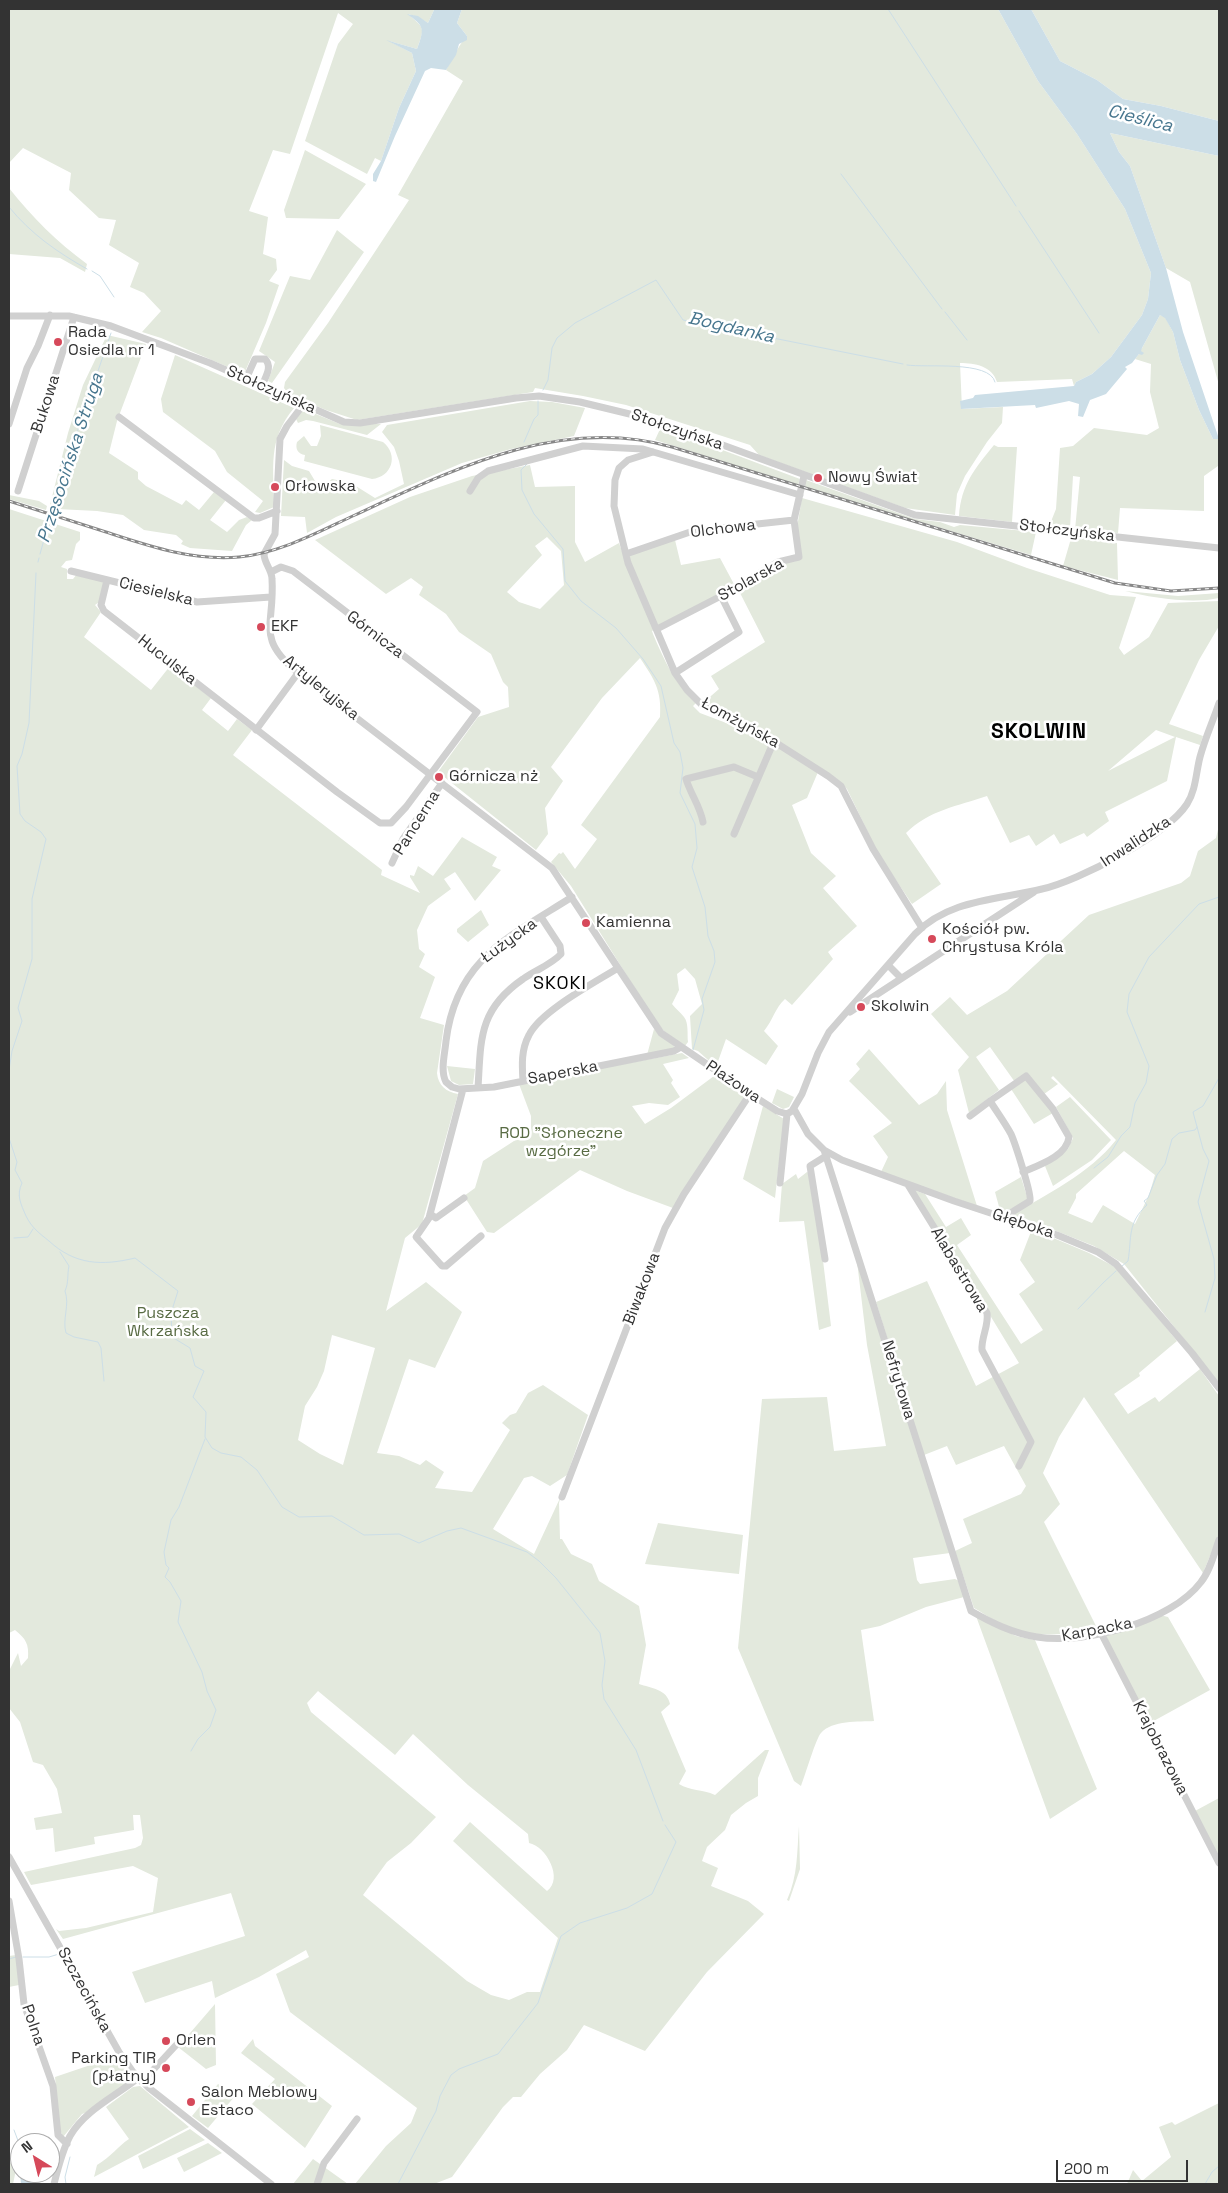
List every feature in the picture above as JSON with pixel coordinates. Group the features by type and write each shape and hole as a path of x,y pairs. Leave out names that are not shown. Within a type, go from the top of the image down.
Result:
{"street":[{"name":"Stołczyńska","path":"9,316 50,315 74,317 101,323 246,379 339,421 352,423 516,398 539,396 560,398 642,417 916,515 1219,548"},
{"path":"9,424 27,368 50,315"},
{"name":"Bukowa","path":"18,491 74,317"},
{"path":"246,379 256,359 265,359 269,368 262,386"},
{"path":"271,572 264,554 275,536 280,439 303,405"},
{"path":"119,417 253,517 258,518 277,511"},
{"path":"470,491 478,478 488,471 589,445 653,452 800,495"},
{"name":"Łomżyńska","path":"630,448 628,460 616,474 613,488 616,516 633,574 675,673 702,704 774,741 841,786 873,849 922,928"},
{"path":"628,460 653,452"},
{"name":"Stolarska","path":"657,630 721,596 778,562 799,557 794,520 804,476"},
{"name":"Olchowa","path":"626,554 693,530 794,520"},
{"name":"Górnicza","path":"271,572 281,567 293,571 477,712"},
{"name":"Ciesielska","path":"71,571 197,602 271,597"},
{"name":"Artyleryjska","path":"271,572 269,628 271,643 282,658 298,673 431,774"},
{"name":"Huculska","path":"107,580 101,604 102,610 337,792 376,820 385,824"},
{"path":"675,673 739,632 721,596"},
{"path":"256,730 298,673"},
{"name":"Inwalidzka","path":"788,1114 794,1109 822,1043 840,1019 861,1000 888,965 922,928 962,906 1009,894 1053,886 1101,866 1163,827 1179,814 1193,792 1206,738 1219,703"},
{"name":"Pancerna","path":"385,824 391,823 398,816 477,712"},
{"path":"734,834 774,741"},
{"path":"703,822 701,807 692,797 686,779 734,767 758,777"},
{"path":"431,774 551,867 659,1030 680,1047"},
{"name":"Pancerna","path":"392,863 403,839 442,783"},
{"name":"Inwalidzka","path":"861,1000 900,978 1038,890"},
{"path":"1009,894 1012,905"},
{"name":"Łużycka","path":"446,1082 443,1070 449,1022 453,1005 471,971 487,955 572,897"},
{"path":"478,1088 484,1029 493,1006 517,983 561,954 560,946 541,917"},
{"path":"888,965 900,978"},
{"path":"523,1081 524,1051 528,1036 538,1021 618,968"},
{"name":"Saperska","path":"446,1082 454,1088 478,1088 674,1051 680,1047"},
{"name":"Plażowa","path":"680,1047 775,1110 788,1114"},
{"path":"970,1116 1026,1076 1053,1109 1069,1137 1067,1146 1057,1154 1046,1162 1023,1172"},
{"path":"463,1089 430,1214 416,1237 442,1266 446,1266 481,1236"},
{"name":"Biwakowa","path":"562,1497 665,1228 684,1194 750,1094"},
{"path":"990,1101 1011,1135 1032,1196 1030,1201 1004,1217"},
{"name":"Głęboka","path":"794,1109 808,1134 825,1153 908,1185 1056,1235 1107,1256 1148,1301 1219,1388"},
{"path":"780,1183 788,1114"},
{"path":"825,1153 810,1166 825,1259"},
{"name":"Nefrytowa","path":"825,1153 971,1610"},
{"name":"Alabastrowa","path":"908,1185 987,1314 988,1319 982,1350 1030,1442 1019,1466"},
{"path":"430,1214 436,1218 464,1198"},
{"name":"Karpacka","path":"971,1610 1003,1628 1035,1637 1069,1638 1101,1633 1137,1624 1181,1601 1203,1581 1219,1540"},
{"name":"Krajobrazowa","path":"1101,1633 1219,1863"},
{"name":"Szczecińska","path":"9,1857 119,2052 140,2080 271,2184"},
{"name":"Polna","path":"9,1901 19,1959 24,2004 53,2086 58,2135 67,2144"},
{"path":"54,2184 67,2144 74,2132 89,2115 140,2080 178,2043"},
{"path":"317,2184 324,2163 357,2119"}],"green space":[{"path":"9,9 434,10 428,23 408,14 422,29 417,49 389,41 412,53 416,71 399,108 381,161 375,158 367,174 305,141 338,44 353,24 338,13 290,154 273,150 249,211 268,217 263,254 276,259 277,270 269,281 279,285 266,323 244,374 161,338 142,332 161,311 144,293 130,287 139,263 109,245 116,220 99,218 69,190 71,173 23,148 9,163"},
{"path":"462,9 998,9 1038,81 1077,134 1125,209 1151,273 1148,299 1142,315 1111,357 1092,374 1076,382 1074,386 1072,379 997,382 991,372 982,366 960,363 962,409 1003,407 1002,423 965,476 957,494 955,515 905,508 759,455 750,445 626,405 583,396 535,388 533,392 357,420 326,410 288,394 284,388 285,382 328,323 409,200 398,195 463,81 446,70 467,36 457,23"},
{"path":"1031,9 1219,9 1219,121 1161,106 1123,99 1097,80 1060,61"},
{"path":"1110,133 1219,156 1219,385 1190,282 1166,268 1130,166 1119,152"},
{"path":"305,150 366,184 339,219 286,218 284,210"},
{"path":"9,188 45,229 87,264 85,272 60,258 9,254"},
{"path":"337,230 364,252 272,383 268,381 275,362 259,351 290,276 310,280"},
{"path":"1160,315 1165,317 1173,332 1180,360 1199,410 1213,439 1219,439 1219,468 1218,466 1204,476 1204,511 1120,508 1118,533 1075,530 1080,477 1073,476 1070,528 1050,524 1056,509 1060,448 1073,446 1094,428 1147,435 1159,428 1150,392 1151,364 1135,359 1139,354 1143,353 1140,351"},
{"path":"107,335 146,344 117,421 109,453 138,472 138,479 146,486 182,505 186,500 199,510 214,492 226,500 210,520 227,532 239,520 247,517 252,520 246,525 232,551 190,548 181,544 183,541 176,535 144,530 123,515 97,511 57,509 50,505 68,433 83,385"},
{"path":"175,355 294,408 285,420 276,443 273,467 274,507 260,513 255,512 263,501 227,472 215,451 163,412 161,399"},
{"path":"530,401 552,402 585,408 574,436 511,449 462,463 336,517 307,533 305,517 281,516 284,460 292,466 309,471 315,481 327,483 332,479 351,483 375,498 404,484 394,447 382,432 387,425"},
{"path":"306,410 340,424 381,424 367,435 313,421 306,420 298,423 296,419 302,411"},
{"path":"320,425 383,442 391,453 391,465 388,470 379,477 372,479 304,461 305,455 298,451 296,447 297,442 304,436 311,446 317,446 321,436"},
{"path":"661,427 800,479 798,485 655,440"},
{"path":"994,445 998,447 1017,447 1012,522 959,516 960,505 966,486 975,469"},
{"path":"530,465 535,487 575,486 575,542 585,562 619,543 624,557 675,540 681,565 720,558 735,586 652,631 653,634 671,671 682,688 696,703 693,706 700,713 758,735 818,772 807,798 792,805 811,853 836,876 823,888 857,926 828,952 833,959 792,1005 785,999 779,1006 764,1031 778,1046 766,1065 726,1039 716,1067 698,1051 692,1049 690,1016 702,1004 695,979 685,968 677,974 679,990 672,1004 686,1020 688,1042 685,1046 664,1031 654,1019 571,886 551,862 559,853 563,852 575,869 597,839 581,825 660,717 660,699 656,685 640,658 602,698 551,767 563,781 545,808 548,834 536,850 438,772 478,717 509,707 508,687 503,682 491,654 459,632 446,614 419,595 423,587 411,578 386,594 315,540 410,497 472,476","holes":["547,537 561,551 564,585 540,609 519,602 507,592 542,555 535,546"]},
{"path":"806,480 915,519 940,522 954,527 960,525 1036,532 1031,555 804,487"},
{"path":"9,495 39,501 47,506 46,510 9,499"},
{"path":"802,498 957,542 1027,568 1110,595 1136,597 1119,648 1124,655 1149,637 1168,603 1219,601 1219,626 1199,660 1169,724 1203,736 1200,745 1176,737 1167,781 1105,812 1109,821 1087,837 1084,833 1060,844 1054,834 1036,846 1029,835 1010,843 987,796 944,810 924,819 906,833 941,884 912,904 879,855 847,789 837,779 752,725 704,702 719,689 711,676 765,642 738,589 782,563 797,561 797,527","holes":["1156,730 1175,737 1108,771"]},
{"name":"Puszcza Wkrzańska","path":"9,509 80,532 80,540 76,544 72,560 66,561 61,567 67,569 67,579 73,579 77,574 104,582 99,602 95,605 101,612 84,637 151,690 170,666 211,698 202,710 228,731 237,719 252,730 233,755 382,870 381,875 420,893 410,875 414,876 418,866 433,876 462,837 497,857 492,866 501,870 475,901 455,872 444,879 451,889 428,906 417,930 419,949 425,954 419,967 435,977 420,1018 444,1025 437,1073 443,1087 450,1092 458,1094 422,1224 405,1238 386,1311 426,1282 462,1312 435,1368 409,1359 377,1453 399,1456 420,1465 426,1460 444,1472 435,1488 472,1492 510,1430 502,1423 510,1415 516,1413 528,1393 543,1385 588,1415 567,1475 550,1486 532,1476 524,1478 493,1529 534,1554 561,1496 559,1503 560,1539 562,1539 571,1554 592,1564 599,1581 639,1606 646,1645 639,1684 662,1692 666,1695 670,1704 661,1712 686,1771 679,1784 715,1795 765,1750 769,1750 758,1778 758,1796 731,1815 725,1830 707,1847 702,1861 718,1868 711,1886 748,1901 764,1914 707,1972 645,2051 584,2025 567,2050 540,2074 521,2097 513,2097 503,2107 452,2177 434,2184 355,2184 386,2146 411,2123 417,2108 290,2012 276,1974 309,1957 306,1950 259,1977 215,1998 212,1981 145,2003 132,1972 245,1936 231,1893 63,1939 56,1929 59,1931 86,1928 153,1912 158,1878 133,1866 31,1885 24,1872 135,1848 141,1845 143,1838 140,1815 133,1815 134,1830 94,1837 95,1844 55,1852 53,1828 36,1830 34,1818 62,1813 57,1789 43,1765 33,1762 20,1722 9,1708 9,1671 18,1653 21,1666 28,1658 28,1653 26,1642 22,1636 15,1630 9,1633","holes":["332,1335 375,1348 343,1465 320,1454 298,1440 305,1406 324,1371","318,1691 395,1755 413,1734 468,1785 528,1834 529,1843 535,1845 547,1856 554,1879 552,1886 547,1891 470,1822 453,1841 558,1938 540,1992 527,1992 509,2000 491,1995 467,1981 363,1895 387,1862 411,1843 436,1817 311,1712 307,1703"]},
{"path":"1072,535 1117,543 1118,580 1063,566"},
{"path":"1125,591 1178,596 1219,593 1219,598 1209,600 1172,599"},
{"path":"1219,825 1219,1383 1124,1264 1094,1246 1026,1219 1010,1216 1080,1173 1116,1140 1053,1076 1051,1078 1058,1084 1040,1097 1053,1113 1034,1124 1011,1089 1017,1085 990,1047 976,1057 999,1090 969,1113 958,1070 969,1057 931,1014 950,997 967,1015 1007,991 1089,915 1181,883 1190,876 1198,851 1216,838","holes":["1124,1151 1155,1175 1149,1195 1135,1224 1103,1205 1092,1223 1068,1213 1076,1198 1076,1194"]},
{"path":"481,910 489,925 468,942 457,932 457,929"},
{"path":"654,1029 674,1046 674,1048 647,1055"},
{"path":"869,1049 919,1105 937,1094 946,1081 947,1110 977,1206 881,1172 888,1157 873,1136 892,1123 849,1081 860,1069 856,1064"},
{"name":"ROD \"Słoneczne wzgórze\"","path":"682,1053 689,1058 663,1064 673,1080 671,1083 680,1097 668,1105 649,1103 632,1106 645,1124 671,1108 714,1076 745,1097 673,1208 627,1191 580,1170 494,1233 487,1232 464,1196 475,1188 483,1161 531,1130 531,1116 519,1084"},
{"path":"447,1066 475,1069 473,1084 459,1085 451,1081"},
{"path":"777,1089 794,1097 789,1107 783,1109 772,1103"},
{"path":"1070,1097 1111,1140 1092,1160 1053,1186 1045,1166 1068,1149 1073,1138 1056,1107"},
{"path":"763,1106 784,1119 775,1198 743,1179"},
{"path":"807,1172 809,1173 820,1236 831,1326 819,1330 804,1221 779,1222 782,1184 796,1174 798,1179"},
{"path":"1021,1177 1028,1200 1001,1214 995,1192"},
{"path":"914,1190 925,1194 946,1227 961,1218 971,1235 957,1245 1021,1344 1043,1330 1019,1294 1035,1282 1020,1260 1032,1229 1089,1253 1117,1268 1177,1341 1139,1373 1140,1376 1114,1394 1128,1414 1155,1397 1159,1402 1200,1369 1219,1396 1219,1534 1203,1573 1084,1397 1059,1437 1043,1473 1060,1504 1044,1522 1098,1630 1059,1634 1030,1633 1008,1627 974,1608 955,1551 972,1543 963,1519 1021,1494 1026,1486 1004,1446 956,1465 947,1446 924,1455 876,1302 927,1281 976,1386 1019,1363"},
{"path":"856,1253 950,1553 913,1558 917,1580 920,1584 955,1579 959,1581 964,1597 926,1607 880,1626 861,1630 874,1721 839,1724 821,1733 801,1786 794,1781 738,1648 762,1399 827,1397 834,1451 886,1446 867,1345"},
{"path":"658,1523 743,1535 739,1574 645,1564"},
{"path":"1160,1615 1168,1617 1210,1690 1150,1723 1104,1636"},
{"path":"976,1616 1016,1636 1035,1640 1097,1789 1050,1819"},
{"path":"1219,1798 1219,1860 1195,1811"},
{"path":"799,1826 800,1869 789,1901 787,1900 793,1882"},
{"path":"16,1955 19,1985 9,1987 9,1956"},
{"path":"215,2004 216,2065 206,2069 178,2047"},
{"path":"253,2039 255,2046 332,2106 305,2148 252,2104 275,2079 241,2053"},
{"path":"117,2056 130,2077 129,2081 88,2112 82,2114 63,2137 60,2130 55,2077"},
{"path":"218,2084 235,2096 208,2128 192,2116"},
{"path":"140,2086 189,2127 94,2177 97,2165 129,2139 106,2107 133,2087"},
{"path":"1219,2103 1219,2184 1127,2184 1133,2170 1142,2181 1171,2157 1159,2127 1172,2122 1175,2125"},
{"path":"190,2129 205,2140 143,2169 138,2156"},
{"path":"208,2143 222,2153 184,2172 177,2158"},
{"path":"313,2159 348,2184 293,2184"},
{"path":"9,2162 10,2183 13,2183 9,2184"}],"water":[{"path":"432,9 462,9 457,23 467,36 467,40 459,44 456,55 446,70 431,68 425,71 376,182 373,181 373,174 381,161 399,108 416,71 412,53 386,40 417,49 422,32 421,28 407,14 418,16 428,23 434,10"},
{"name":"Cieślica","path":"998,9 1031,9 1060,61 1097,80 1123,99 1161,106 1219,121 1219,156 1110,133 1119,152 1130,166 1166,268 1183,332 1219,439 1213,439 1199,410 1180,360 1173,332 1165,318 1160,315 1142,348 1141,351 1144,353 1142,355 1139,354 1132,363 1125,367 1127,369 1106,394 1090,400 1083,417 1078,416 1079,404 1069,401 1036,408 1035,405 961,409 960,401 973,398 975,395 1074,386 1076,382 1092,374 1111,357 1142,315 1148,299 1151,273 1125,209 1077,134 1038,81"}],"waterway":[{"path":"888,9 1016,206"},
{"path":"841,174 942,309"},
{"name":"Przęsocińska Struga","path":"9,207 26,226 45,242 87,269"},
{"path":"1019,211 1099,333"},
{"name":"Przęsocińska Struga","path":"92,271 100,276 114,297"},
{"name":"Bogdanka","path":"543,390 548,380 552,348 557,338 575,323 656,280 683,320 903,364"},
{"path":"945,312 967,340"},
{"name":"Przęsocińska Struga","path":"40,554 61,479 111,333"},
{"name":"Bogdanka","path":"907,365 956,366 982,370 991,375 995,382"},
{"name":"Bogdanka","path":"524,442 534,419 538,415 538,401"},
{"name":"Bogdanka","path":"527,464 521,470 522,490 534,514 563,549 565,581 581,601 616,628 643,659 661,686 674,743 680,752 683,768 680,793 695,824 697,848 692,867 705,907 708,936 714,951 715,962 702,999 704,1010 693,1050"},
{"name":"Przęsocińska Struga","path":"38,562 39,558"},
{"name":"Przęsocińska Struga","path":"9,1070 12,1051 22,1021 18,1008 32,959 32,899 46,839 41,832 25,821 20,814 17,766 22,754 29,723 36,573"},
{"path":"1094,1168 1108,1157 1121,1136 1130,1127 1135,1103 1146,1083 1149,1066 1127,1012 1129,994 1149,957 1199,904 1219,897"},
{"path":"1205,1312 1215,1278 1214,1259 1198,1202 1209,1161 1203,1149 1193,1112 1203,1106 1219,1078"},
{"path":"1121,1267 1128,1261 1133,1224 1147,1205 1144,1201 1148,1198 1157,1175 1165,1164 1172,1139 1179,1133 1195,1130 1197,1127"},
{"name":"Przęsocińska Struga","path":"9,1138 17,1162 15,1170 22,1183 19,1192 21,1204 28,1220 39,1233 69,1255 89,1262 123,1261 135,1258 178,1291 171,1313 172,1337 190,1348 195,1366 204,1371 193,1397 206,1412 205,1437 212,1448 221,1453 241,1457 257,1470 282,1507 299,1517 332,1516 364,1535 399,1534 419,1543 447,1531 461,1528 527,1552 556,1578 600,1633 605,1661 602,1685 604,1699 636,1750 663,1821"},
{"path":"14,1238 28,1237 33,1229"},
{"path":"60,1252 69,1266 65,1291 67,1301 66,1333 74,1337 98,1342 101,1348 104,1381"},
{"path":"1078,1309 1116,1271"},
{"path":"191,1751 198,1739 210,1727 216,1710 207,1691 202,1672 178,1622 181,1601 165,1577 169,1568 166,1565 164,1552 171,1520 179,1507 205,1439"},
{"name":"Przęsocińska Struga","path":"398,2184 436,2111 440,2096 451,2075 459,2069 498,2054 538,2003 561,1936 580,1923 627,1908 652,1894 676,1842 665,1825"},
{"path":"23,1957 49,1957 59,1954"},
{"path":"9,1959 16,1957"},
{"path":"66,2184 65,2177 70,2157"},
{"path":"1205,2184 1212,2172 1219,2166"}],"railway":[{"path":"9,501 171,551 204,557 239,557 269,551 298,541 431,480 509,452 549,442 590,438 631,439 672,447 1115,583 1171,591 1219,588"}],"place":[{"name":"Rada Osiedla nr 1","path":"58,342"},
{"name":"Nowy Świat","path":"818,478"},
{"name":"Orłowska","path":"275,487"},
{"name":"EKF","path":"261,627"},
{"name":"Górnicza nż","path":"439,777"},
{"name":"Kamienna","path":"586,923"},
{"name":"Kościół pw. Chrystusa Króla","path":"932,939"},
{"name":"Skolwin","path":"861,1007"},
{"name":"Orlen","path":"166,2041"},
{"name":"Parking TIR (płatny)","path":"166,2068"},
{"name":"Salon Meblowy Estaco","path":"191,2102"}],"district":[{"name":"SKOLWIN","path":"1039,732"},
{"name":"SKOKI","path":"560,984"}]}
